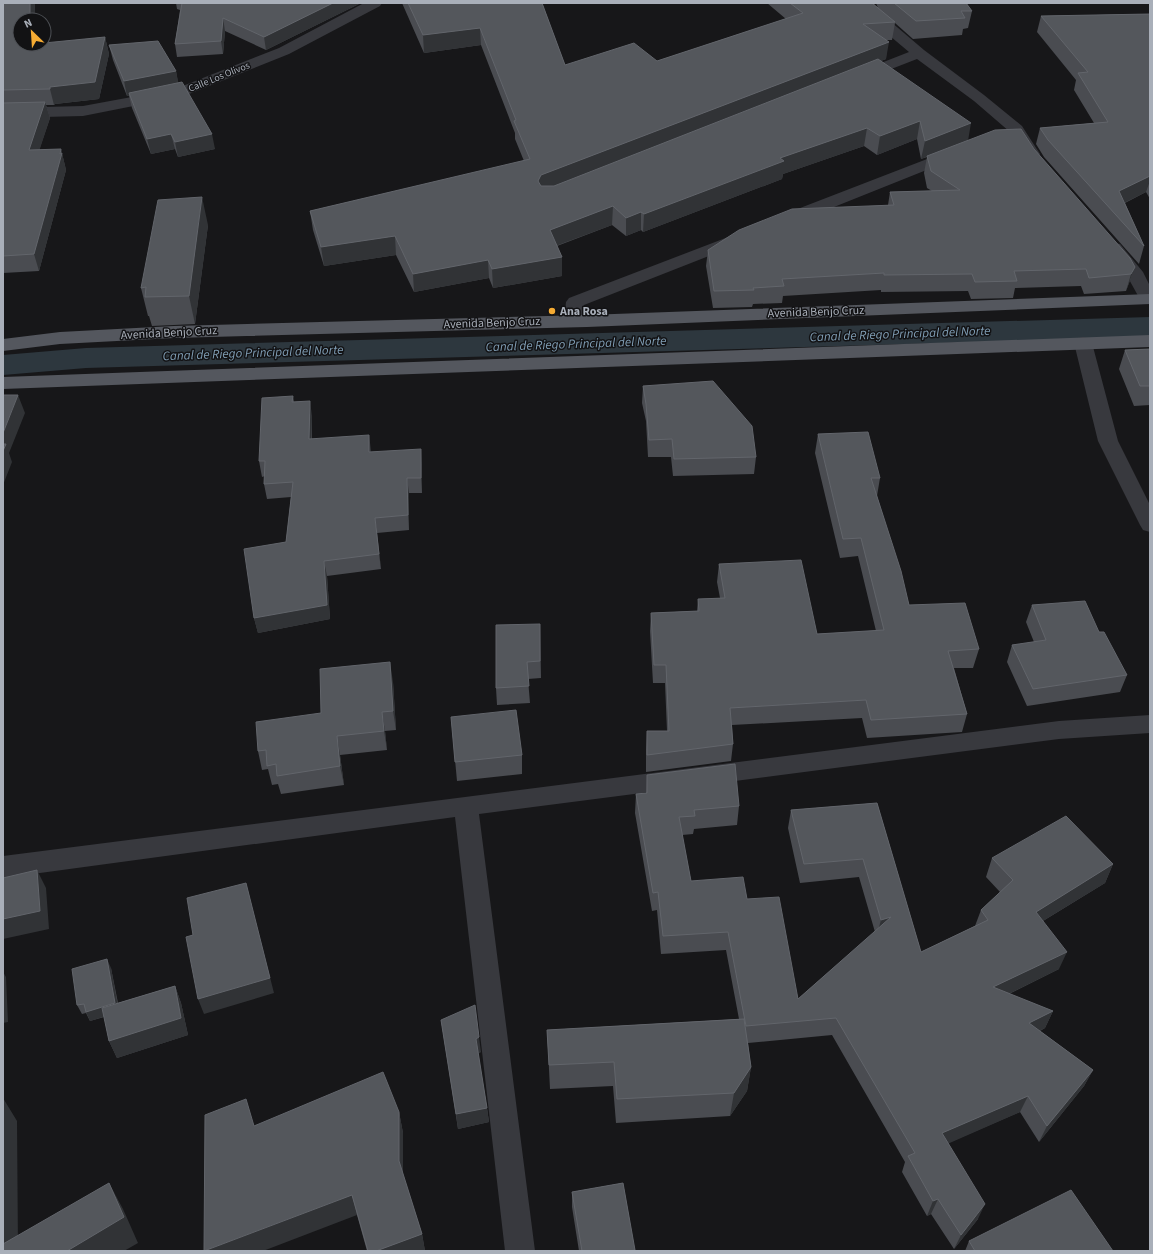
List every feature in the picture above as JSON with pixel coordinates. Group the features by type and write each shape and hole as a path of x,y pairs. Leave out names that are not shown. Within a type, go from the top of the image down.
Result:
{"main road":[{"name":"Avenida Benjo Cruz","path":"3,345 60,338 174,332 573,321 1149,299"},
{"path":"3,384 589,360 1150,341"}],"street":[{"name":"Calle Los Olivos","path":"3,113 83,111 179,93 284,51 375,3"},
{"path":"867,3 870,12 919,53 978,98 1042,167"},
{"path":"847,81 919,53"},
{"path":"774,224 965,150"},
{"path":"573,321 575,302 752,233"},
{"path":"1104,237 1134,272 1149,299"},
{"path":"1084,343 1108,441 1150,525"},
{"path":"3,867 1059,730 1150,724"},
{"path":"466,806 520,1251"}],"building":[{"path":"3,3 30,3 30,12 12,12 12,52 52,52 52,42 105,37 95,82 50,87 50,89 3,90"},
{"path":"182,3 333,3 264,37 223,18 221,41 175,44"},
{"path":"408,3 542,3 565,65 634,43 657,61 803,13 790,3 872,3 895,22 863,24 889,42 541,175 538,181 541,186 554,186 878,59 971,123 925,141 920,121 880,136 867,128 780,158 784,161 644,214 641,212 626,218 613,206 550,230 562,257 492,269 488,260 413,274 395,236 321,247 310,211 530,159 514,121 516,120 480,28 423,35"},
{"path":"894,3 966,3 972,11 961,11 965,18 916,21"},
{"path":"1150,14 1150,176 1119,191 1144,246 1048,140 1040,128 1108,122 1078,73 1088,72 1041,16"},
{"path":"158,41 176,71 124,81 109,45"},
{"path":"182,82 212,134 175,142 171,134 147,139 129,93"},
{"path":"45,102 29,150 61,149 60,154 62,153 34,254 3,256 3,103"},
{"path":"1021,129 1034,149 1130,258 1135,267 1131,274 1089,278 1086,269 1014,271 1017,281 975,282 972,274 884,275 884,273 782,279 784,286 753,288 754,290 714,291 708,250 739,230 792,209 894,205 890,192 960,190 931,171 927,156 995,130"},
{"path":"202,197 189,296 145,297 146,287 141,288 158,200"},
{"path":"1150,349 1150,386 1140,386 1125,350"},
{"path":"713,381 752,426 756,457 674,459 672,439 649,440 643,386"},
{"path":"3,395 18,395 3,433"},
{"path":"293,396 292,402 310,401 309,439 369,435 369,452 421,449 421,478 407,478 408,515 375,518 379,554 324,561 327,605 254,618 244,549 286,542 293,482 264,484 265,461 259,461 262,398"},
{"path":"868,432 880,478 871,478 901,571 909,605 965,603 979,649 948,651 967,714 871,720 866,700 730,708 733,744 647,755 647,731 669,731 666,665 654,665 651,613 699,611 698,599 725,598 719,564 801,560 817,634 884,630 861,538 843,539 818,434"},
{"path":"3,444 6,444 3,451"},
{"path":"1085,601 1099,632 1104,632 1127,675 1033,689 1012,645 1046,640 1032,605"},
{"path":"540,624 540,661 527,662 529,686 496,688 496,625"},
{"path":"390,662 393,711 382,712 384,731 337,736 340,766 277,776 276,764 267,766 266,750 258,751 256,722 321,713 320,669"},
{"path":"516,710 522,755 455,762 451,717"},
{"path":"735,764 739,806 694,810 695,816 679,817 691,881 743,877 747,899 779,897 798,999 891,917 881,920 863,859 804,864 791,810 877,803 921,952 988,920 981,910 1013,880 992,858 1066,816 1113,864 1036,912 1067,952 993,987 1053,1011 1029,1023 1093,1070 1047,1126 1028,1096 942,1133 985,1204 961,1235 938,1199 933,1201 908,1156 915,1153 836,1018 746,1026 728,932 663,936 658,892 653,893 636,794 647,793 647,775"},
{"path":"37,870 40,911 3,919 3,878"},
{"path":"246,883 270,978 198,999 186,937 193,935 187,898"},
{"path":"107,959 115,1003 86,1012 84,1004 77,1005 72,969"},
{"path":"175,986 181,1018 109,1041 102,1008"},
{"path":"475,1005 479,1037 476,1039 487,1108 456,1114 441,1020"},
{"path":"744,1019 751,1067 734,1093 617,1099 614,1062 549,1065 547,1030"},
{"path":"383,1072 399,1112 399,1161 422,1234 376,1251 368,1251 352,1195 204,1251 205,1115 246,1099 254,1126"},
{"path":"109,1183 124,1217 67,1251 3,1251 3,1244"},
{"path":"623,1183 635,1250 582,1251 572,1192"},
{"path":"1071,1190 1113,1251 975,1251 969,1241"}],"waterway":[{"name":"Canal de Riego Principal del Norte","path":"3,365 86,358 1150,327"}],"place":[{"name":"Ana Rosa","path":"552,311"}]}
